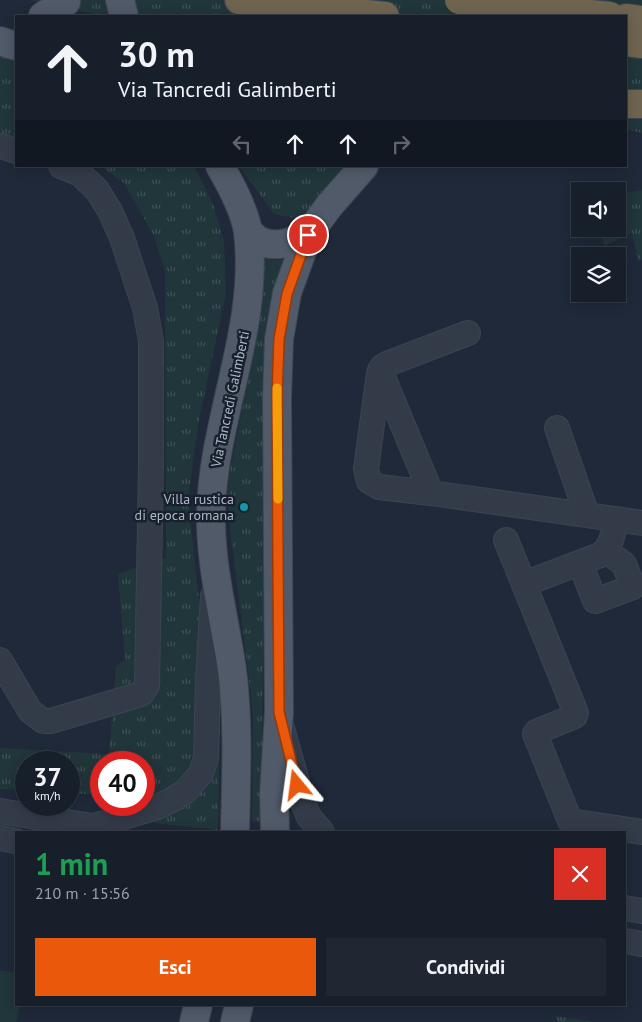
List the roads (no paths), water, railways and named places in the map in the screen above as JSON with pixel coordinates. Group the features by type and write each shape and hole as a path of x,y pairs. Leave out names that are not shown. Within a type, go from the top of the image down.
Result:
{"highway":[{"path":"239,0 377,15"},
{"path":"459,0 601,15"},
{"path":"627,18 642,20"},
{"path":"627,42 642,44"},
{"path":"627,104 642,104"}],"main road":[{"path":"120,0 124,15"},
{"path":"508,0 509,15"},
{"path":"0,31 15,28"},
{"path":"0,41 15,46"},
{"name":"Via Tancredi Galimberti","path":"221,167 234,191 248,231 250,282 245,327 219,444 213,481 211,524 215,568 232,671 235,704 235,831"},
{"path":"275,831 274,794 279,712 277,398 279,339 287,294 308,235 329,206 363,167"},
{"path":"248,231 260,241 274,244 291,243 308,235"}],"street":[{"path":"0,146 15,151"},
{"path":"0,662 30,711 43,721 52,721 138,695 142,693 147,685 151,341 146,308 122,238 102,197 80,174 63,167"},
{"path":"468,333 387,364 380,370 366,469 369,481 379,487 486,500 642,523"},
{"path":"380,370 431,493"},
{"path":"557,428 587,515"},
{"path":"527,591 583,570 610,546 616,520"},
{"path":"506,540 576,713 575,716 535,734 570,821 642,832"},
{"path":"583,570 595,601 633,587 624,564 606,551"},
{"name":"Via Tancredi Galimberti","path":"94,826 157,807 186,791 201,774 206,758 208,680 215,568"},
{"path":"279,712 302,800 309,817 321,831"},
{"path":"0,810 123,831"},
{"path":"0,838 15,841"},
{"path":"626,908 642,911"},
{"path":"626,941 642,944"}],"place":[{"name":"Villa rustica di epoca romana","path":"244,507"}]}
